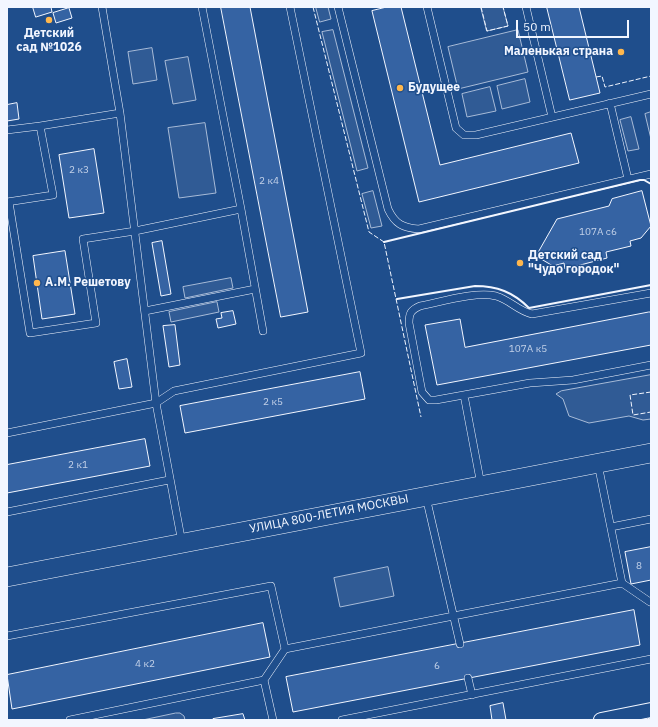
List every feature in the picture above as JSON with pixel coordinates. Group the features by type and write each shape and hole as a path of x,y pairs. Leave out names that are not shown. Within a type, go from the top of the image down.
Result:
{"main road":[{"name":"УЛИЦА 800-ЛЕТИЯ МОСКВЫ","path":"7,577 426,495 651,453"}],"street":[{"path":"601,720 651,710"}],"lane":[{"path":"102,7 120,113 156,403 169,480 182,543"},
{"path":"202,7 263,331"},
{"path":"7,433 156,403 174,391 361,354 290,7"},
{"path":"339,7 388,209 393,219 404,228 419,230 651,174"},
{"path":"427,7 456,128 459,132 469,136 651,94"},
{"path":"526,7 552,117"},
{"path":"610,103 628,179"},
{"path":"7,130 120,113"},
{"path":"40,126 53,194 8,202 30,333 96,323 83,239 135,231 241,208"},
{"path":"145,311 256,288"},
{"path":"651,293 540,314 519,311 503,298 488,294 420,306 413,309 409,315 409,323 422,392 429,400 530,383 573,380 651,365"},
{"path":"464,395 481,485"},
{"path":"598,463 622,583 651,604"},
{"path":"7,512 169,480"},
{"path":"426,495 460,644"},
{"path":"611,527 651,518"},
{"path":"70,720 264,680 285,649 622,583"},
{"path":"7,636 270,586 285,649"},
{"path":"342,720 651,659"},
{"path":"468,678 472,695"},
{"path":"264,680 273,720"}],"shaded area":[{"path":"316,7 328,7 331,19 320,22"},
{"path":"481,7 503,7 508,26 487,31"},
{"path":"333,30 368,168 357,171 322,32"},
{"path":"518,30 528,72 458,89 448,47"},
{"path":"152,48 157,80 133,84 128,52"},
{"path":"188,57 196,100 173,104 165,61"},
{"path":"525,79 530,102 502,109 497,86"},
{"path":"490,87 496,111 467,117 462,94"},
{"path":"651,112 651,139 645,114"},
{"path":"631,117 639,149 628,151 620,120"},
{"path":"205,123 216,193 179,198 168,128"},
{"path":"373,191 382,226 371,228 362,194"},
{"path":"231,278 233,288 185,298 183,287"},
{"path":"217,302 219,312 171,322 169,312"},
{"path":"651,375 651,419 643,420 629,416 589,423 569,416 563,399 556,394 561,391"},
{"path":"388,567 394,596 340,607 334,578"},
{"path":"180,713 184,716 185,720 143,720"}],"building":[{"path":"33,7 51,7 52,12 36,17"},
{"path":"221,7 250,7 308,312 281,317"},
{"path":"387,7 401,7 440,165 571,133 579,163 419,202 372,11"},
{"path":"547,7 579,7 600,93 570,100"},
{"path":"69,8 72,18 56,23 53,13"},
{"path":"17,103 19,119 7,121 7,105"},
{"path":"94,149 104,213 69,218 59,155"},
{"path":"642,191 651,226 641,238 630,241 631,246 606,252 607,258 565,269 564,263 553,266 536,256 557,219 609,206 612,199"},
{"path":"162,241 171,294 161,296 152,243"},
{"path":"65,251 75,314 42,319 33,256"},
{"path":"233,311 236,324 218,328 216,319 222,318 221,313"},
{"path":"651,312 651,345 437,385 425,325 460,319 465,347"},
{"path":"175,325 180,365 169,367 163,326"},
{"path":"127,359 132,387 119,389 114,362"},
{"path":"360,372 365,399 185,433 180,406"},
{"path":"145,439 150,466 7,493 7,465"},
{"path":"651,547 651,580 631,584 625,552"},
{"path":"634,610 640,645 293,712 286,677"},
{"path":"263,623 270,657 12,709 7,675"},
{"path":"503,703 506,720 492,720 490,706"},
{"path":"243,714 245,720 213,720 213,719"}],"fence":[{"path":"313,7 369,232 384,242 421,417"},
{"path":"481,7 487,31 508,26 503,7"},
{"path":"596,77 602,76 605,87 651,76"},
{"path":"651,392 630,395 633,415 651,412"},
{"path":"641,720 651,718"}],"wall":[{"path":"384,242 640,180 644,180 651,184"},
{"path":"397,299 483,286 498,289 511,294 529,308 651,285"}],"place":[{"name":"Детский сад №1026","path":"49,20"},
{"name":"Маленькая страна","path":"621,52"},
{"name":"Будущее","path":"400,88"},
{"name":"Детский сад \"Чудо городок\"","path":"520,263"},
{"name":"А.М. Решетову","path":"37,283"}]}
